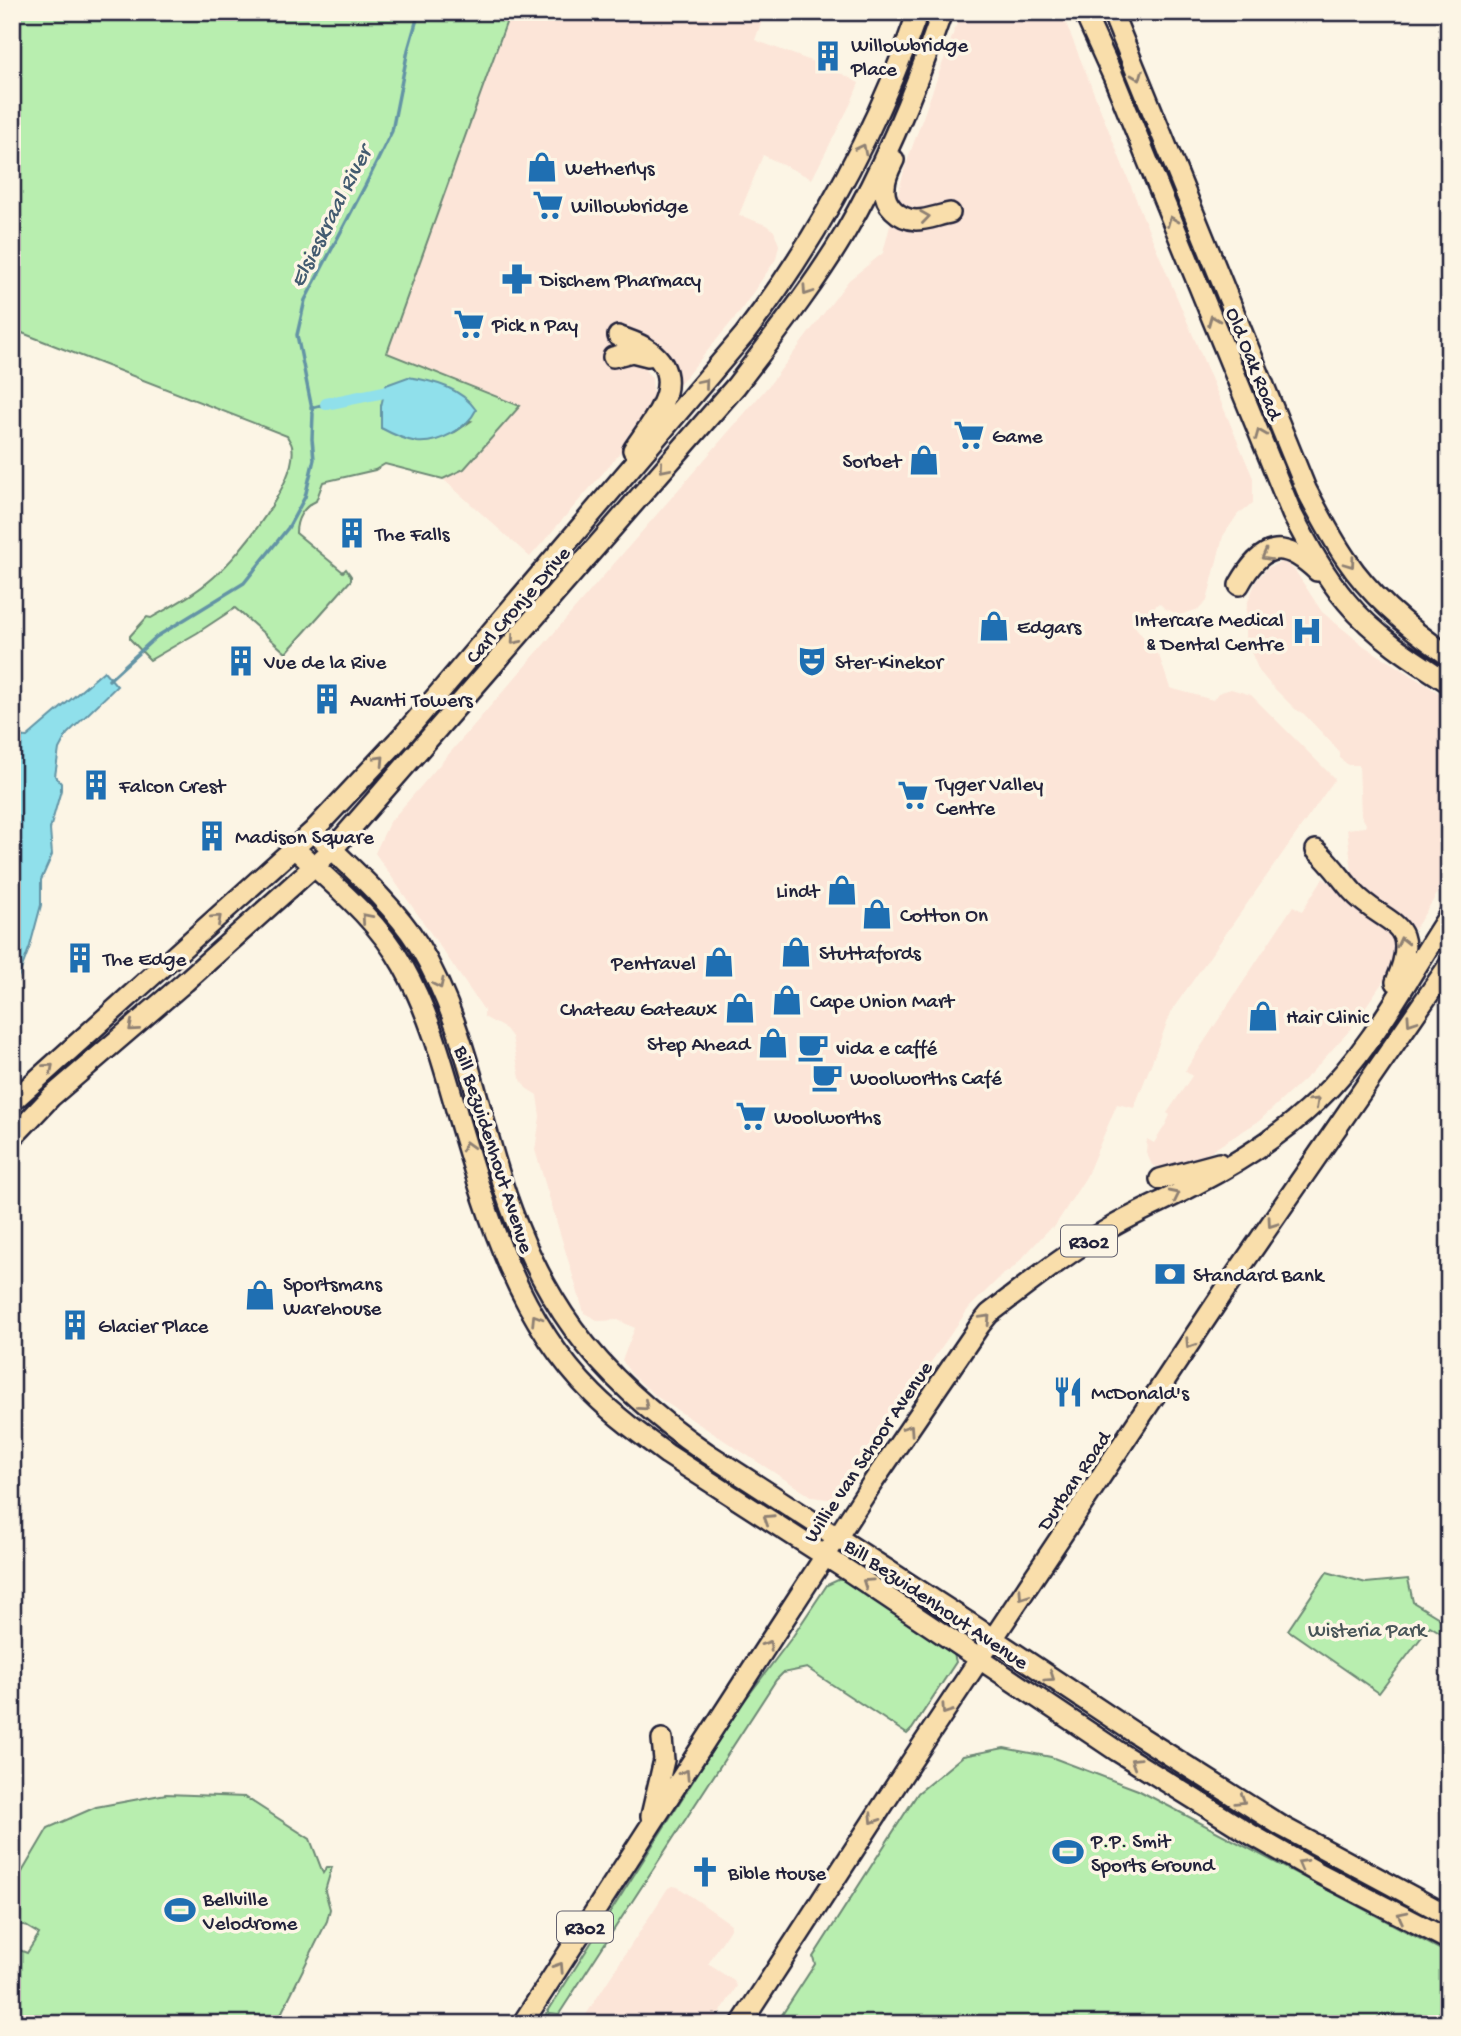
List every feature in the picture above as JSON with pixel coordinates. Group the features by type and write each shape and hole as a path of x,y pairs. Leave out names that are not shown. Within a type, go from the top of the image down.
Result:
{"main road":[{"name":"Carl Cronje Drive","path":"12,1102 313,831 404,734 744,335 780,289 819,228 883,106 918,12"},
{"name":"Carl Cronje Drive","path":"12,1138 51,1097 332,850 728,395 793,312 849,226 907,109 942,12"},
{"name":"Old Oak Road","path":"1084,12 1113,76 1292,514 1312,553 1348,604 1389,642 1449,683"},
{"path":"1103,12 1101,24 1112,54 1113,76"},
{"name":"Old Oak Road","path":"1112,12 1306,489 1346,559 1366,584 1418,634 1449,656"},
{"path":"907,109 907,130 885,183 887,201 896,213 909,219 950,213"},
{"path":"608,495 626,459 666,399 665,373 656,357 646,347 618,336"},
{"path":"613,357 632,352 656,357"},
{"path":"1239,585 1260,557 1269,552 1283,550 1294,552 1304,559 1338,591"},
{"name":"Bill Bezuidenhout Avenue","path":"313,831 384,902 416,942 435,975 458,1029 497,1167 541,1281 584,1344 621,1386 666,1424 776,1499 1133,1732 1283,1827 1449,1916"},
{"name":"Bill Bezuidenhout Avenue","path":"295,849 351,901 402,963 435,1037 476,1178 500,1247 532,1314 592,1393 643,1437 825,1555 1117,1751 1252,1835 1449,1940"},
{"path":"1316,850 1353,893 1394,923 1403,937 1403,962 1376,1028"},
{"name":"R302","path":"1376,1028 1449,915"},
{"name":"Durban Road","path":"741,2024 1227,1287 1449,965"},
{"name":"Willie van Schoor Avenue","path":"522,2024 825,1555 989,1314 1070,1253 1102,1233 1198,1184 1262,1145 1299,1117 1337,1081 1376,1028"},
{"path":"1160,1180 1219,1163 1262,1145"},
{"path":"648,1831 664,1760 662,1739"}],"shaded area":[{"path":"510,12 765,12 755,40 835,70 859,83 812,179 763,155 739,215 766,225 774,231 779,245 776,259 739,313 674,391 666,357 645,370 652,378 654,401 626,438 627,443 616,458 530,557 443,479 464,469 387,353"},
{"path":"961,12 1051,12 1053,16 1062,13 1144,219 1253,478 1253,503 1238,514 1223,536 1207,601 1199,609 1180,615 1165,609 1159,603 1133,624 1160,658 1170,688 1213,700 1218,693 1231,689 1251,695 1335,779 1172,1010 1134,1108 1117,1104 1086,1177 1053,1229 1051,1227 1013,1268 1001,1276 969,1308 834,1500 812,1497 657,1397 631,1374 622,1360 635,1328 618,1320 599,1321 584,1313 535,1150 540,1117 537,1095 526,1088 520,1078 512,1037 506,1029 484,1017 484,1010 375,853 389,823 770,384 849,280 883,253 905,167"},
{"path":"1281,562 1288,564 1296,572 1322,612 1364,646 1449,699 1449,875 1415,929 1353,881 1347,829 1365,827 1366,824 1361,815 1359,765 1348,765 1340,758 1340,752 1304,714 1295,709 1270,684 1259,671 1245,638 1247,604 1256,581 1267,568"},
{"path":"1323,878 1386,922 1395,933 1396,957 1391,970 1349,1031 1311,1073 1259,1121 1205,1155 1166,1170 1152,1165 1146,1152 1147,1139 1154,1143 1166,1124 1170,1115 1167,1113 1192,1076 1185,1071 1293,906 1302,911"},
{"path":"678,1887 731,1924 708,1964 734,1981 737,1986 713,2024 580,2024 668,1888"}],"green space":[{"path":"12,12 510,12 387,353 520,406 464,469 443,479 385,464 375,470 323,482 316,501 301,514 296,533 343,572 346,569 351,580 286,653 235,608 150,660 130,636 147,617 151,618 167,609 207,583 225,567 252,535 286,478 292,461 292,446 287,436 12,329","holes":["381,406 471,421 455,432 418,442 381,428"]},
{"name":"Wisteria Park","path":"1327,1572 1366,1583 1408,1579 1413,1602 1449,1624 1449,1638 1430,1626 1379,1693 1288,1630"},
{"path":"838,1580 849,1580 952,1647 956,1662 912,1729 907,1734 807,1668 783,1673 559,2014 550,2013 547,2019 550,2024 540,2024 739,1708 827,1585"},
{"name":"P.P. Smit Sports Ground","path":"1004,1748 1051,1757 1138,1790 1449,1954 1449,2024 776,2024 815,1964 813,1957 918,1793 963,1756"},
{"name":"Bellville Velodrome","path":"166,1794 245,1797 310,1839 323,1873 327,1867 332,1867 325,1891 330,1909 327,1921 276,2024 12,2024 12,1947 27,1953 39,1934 24,1925 12,1924 12,1889 48,1828 96,1807"}],"water":[{"path":"408,377 455,391 476,410 459,429 434,441 417,442 389,432 381,428 381,406 386,385"},
{"path":"104,671 117,686 67,734 59,749 55,776 61,783 61,790 50,829 52,855 41,880 41,905 30,946 12,994 12,736 27,737"}],"waterway":[{"name":"Elsieskraal River","path":"109,680 156,637 244,583 288,528 305,497 314,459 313,414 297,335 305,300 392,131 408,50 419,12"},
{"path":"326,404 384,392"},
{"path":"311,408 326,404"}],"place":[{"name":"Willowbridge Place","path":"828,56"},
{"name":"Wetherlys","path":"542,167"},
{"name":"Willowbridge","path":"548,205"},
{"name":"Dischem Pharmacy","path":"517,279"},
{"name":"Pick n Pay","path":"469,324"},
{"name":"Game","path":"969,435"},
{"name":"Sorbet","path":"924,460"},
{"name":"The Falls","path":"352,533"},
{"name":"Edgars","path":"994,626"},
{"name":"Intercare Medical & Dental Centre","path":"1307,631"},
{"name":"Vue de la Rive","path":"241,661"},
{"name":"Ster-Kinekor","path":"812,661"},
{"name":"Avanti Towers","path":"327,699"},
{"name":"Falcon Crest","path":"96,785"},
{"name":"Tyger Valley Centre","path":"913,795"},
{"name":"Madison Square","path":"212,836"},
{"name":"Lindt","path":"842,890"},
{"name":"Cotton On","path":"877,914"},
{"name":"Stuttafords","path":"796,952"},
{"name":"The Edge","path":"80,958"},
{"name":"Pentravel","path":"719,962"},
{"name":"Cape Union Mart","path":"787,1000"},
{"name":"Chateau Gateaux","path":"740,1008"},
{"name":"Hair Clinic","path":"1263,1016"},
{"name":"Step Ahead","path":"773,1043"},
{"name":"vida e caffé","path":"813,1047"},
{"name":"Woolworths Café","path":"827,1077"},
{"name":"Woolworths","path":"751,1116"},
{"name":"Standard Bank","path":"1170,1274"},
{"name":"Sportsmans Warehouse","path":"260,1295"},
{"name":"Glacier Place","path":"75,1325"},
{"name":"McDonald's","path":"1068,1392"},
{"name":"P.P. Smit Sports Ground","path":"1068,1852"},
{"name":"Bible House","path":"705,1872"},
{"name":"Bellville Velodrome","path":"180,1910"}]}
